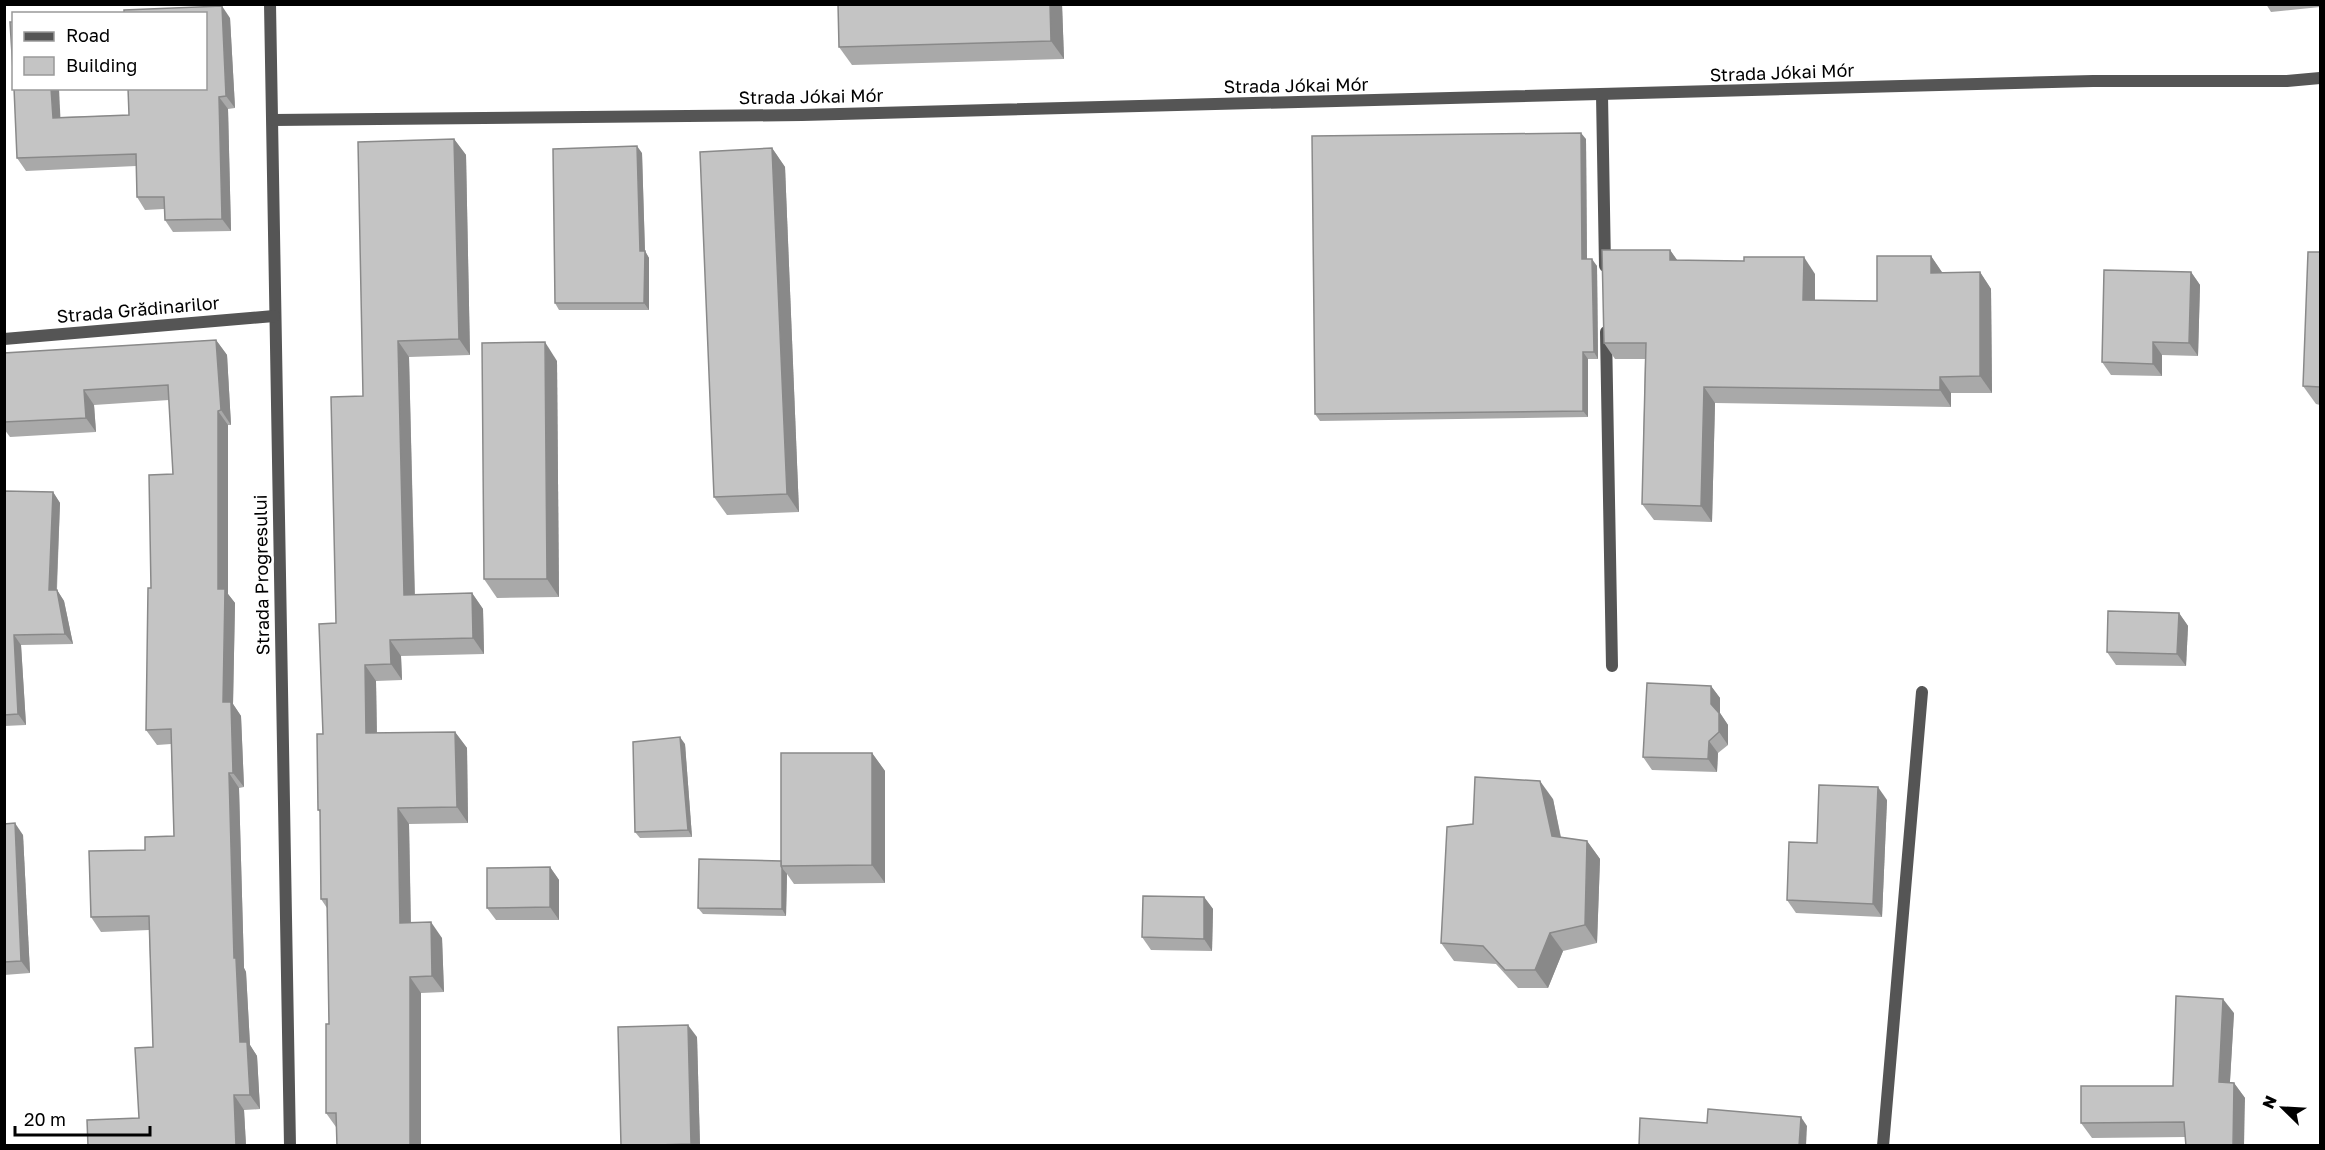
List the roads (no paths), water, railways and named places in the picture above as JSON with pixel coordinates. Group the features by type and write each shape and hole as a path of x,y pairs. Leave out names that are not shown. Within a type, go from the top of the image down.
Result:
{"street":[{"name":"Strada Progresului","path":"270,4 290,1146"},
{"name":"Strada Jókai Mór","path":"273,120 802,115 2093,81 2288,81 2320,78"},
{"path":"1602,95 1605,273"},
{"name":"Strada Grădinarilor","path":"4,339 274,316"},
{"path":"1606,321 1612,666"},
{"path":"1883,1146 1922,692"}]}
